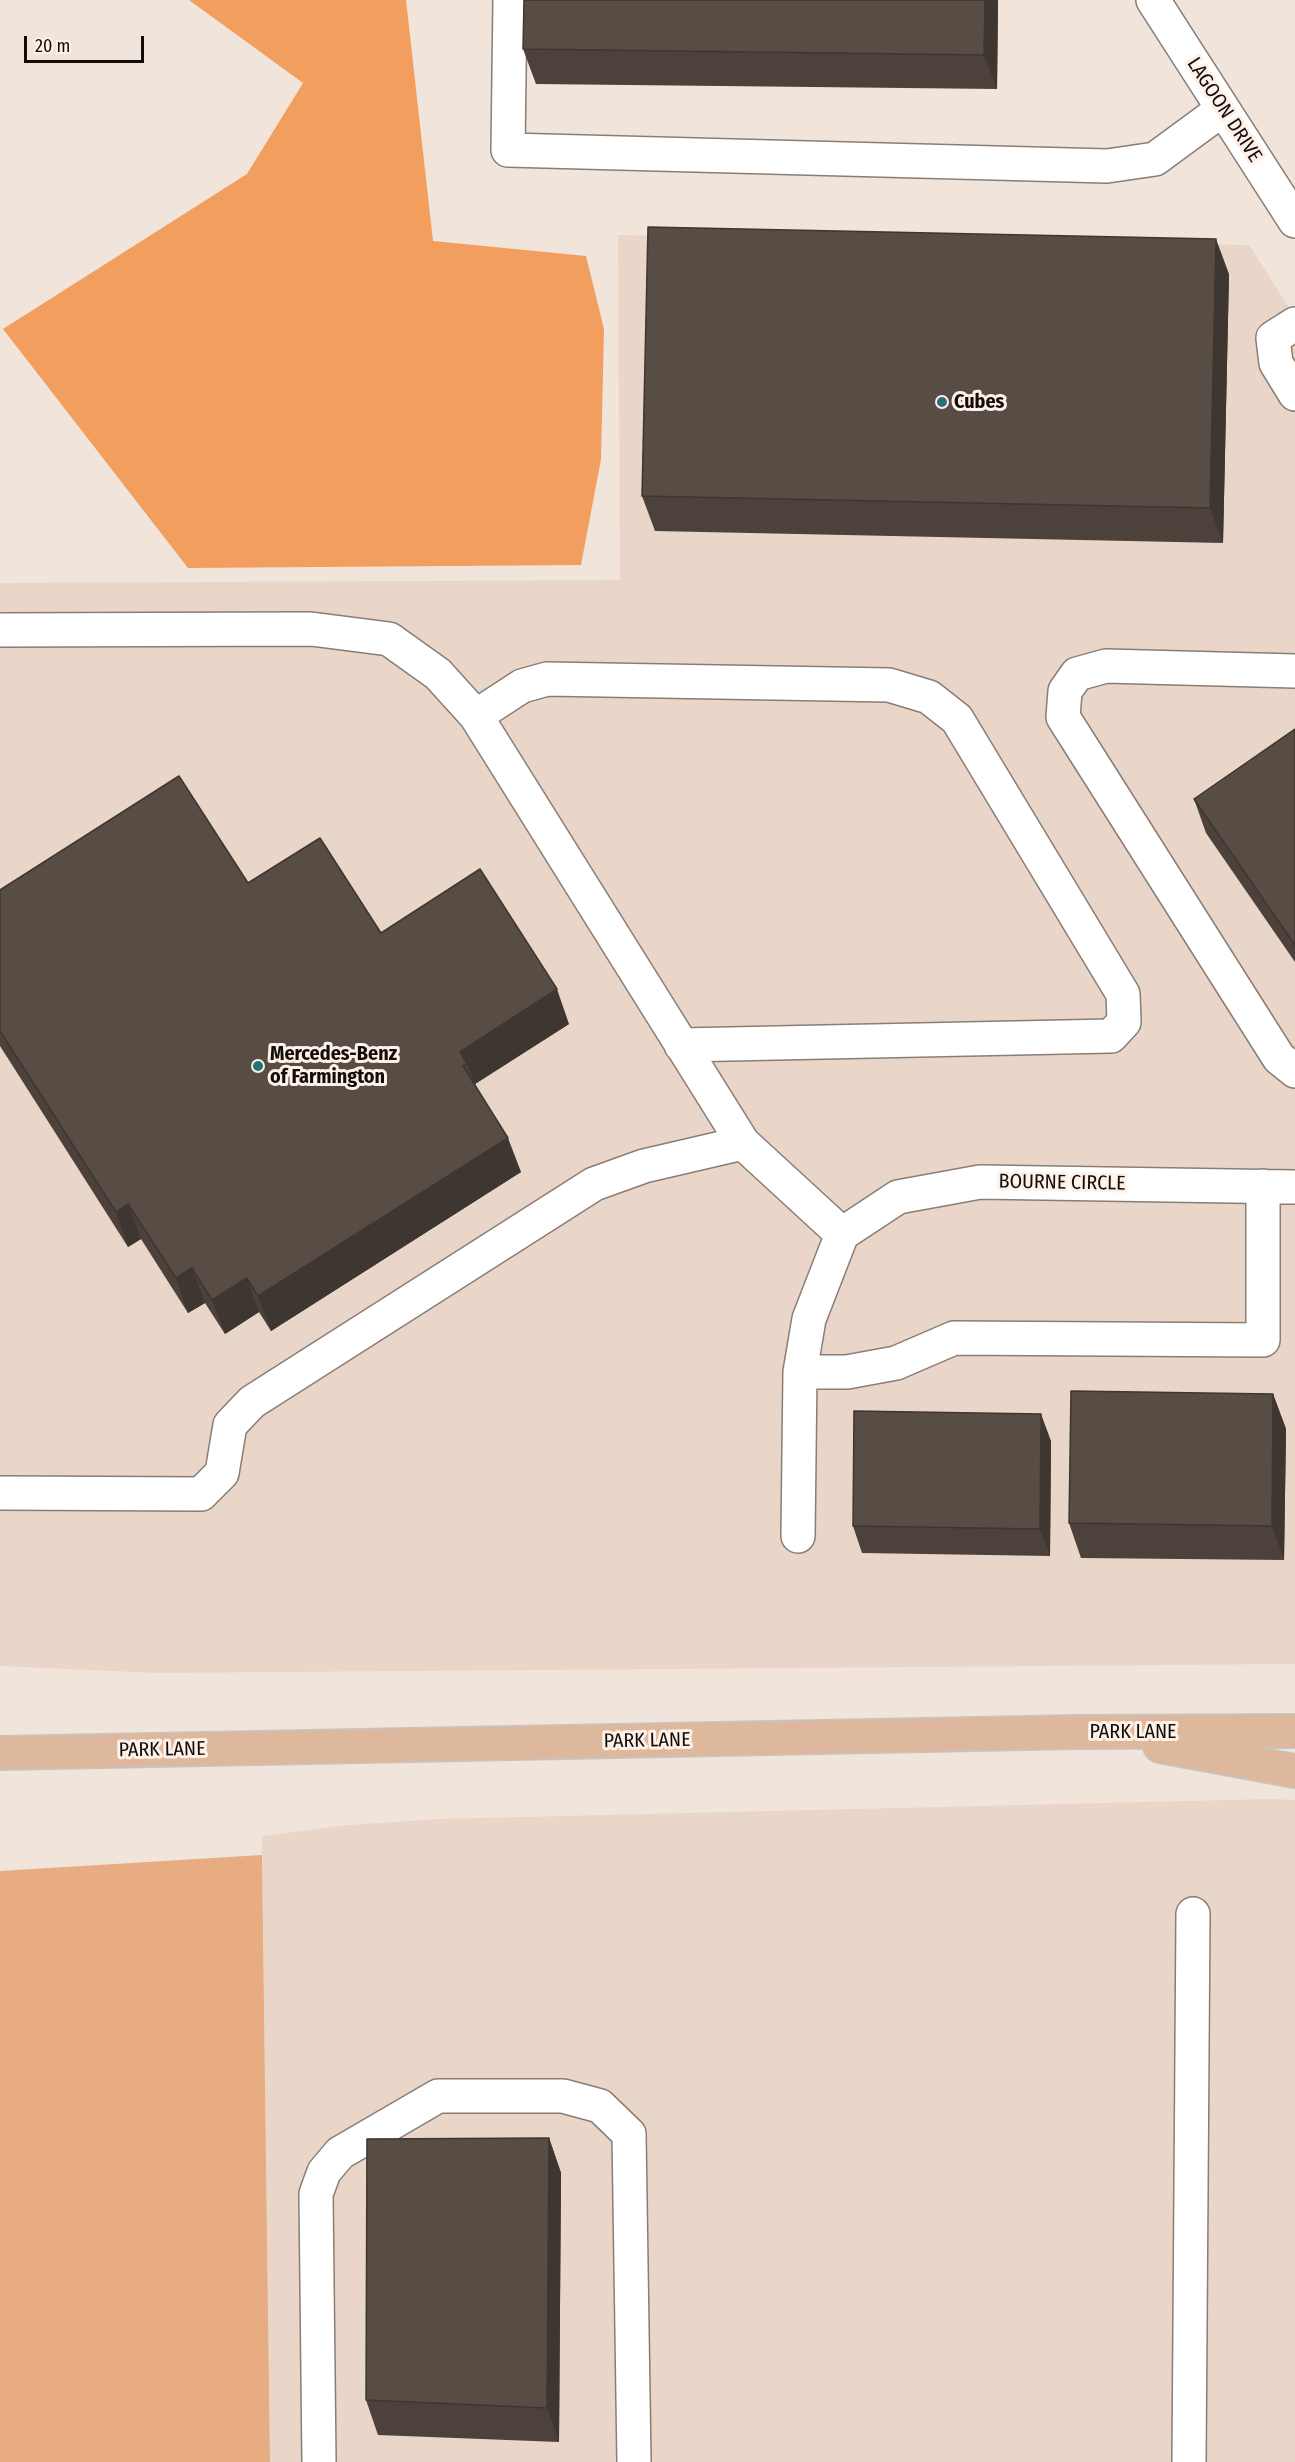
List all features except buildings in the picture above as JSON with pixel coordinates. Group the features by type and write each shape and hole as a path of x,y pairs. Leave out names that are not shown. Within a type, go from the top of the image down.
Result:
{"main road":[{"name":"PARK LANE","path":"0,1753 1078,1732 1295,1731"},
{"path":"1078,1732 1295,1771"}],"street":[{"path":"510,0 508,150 1107,166 1155,159 1223,109"},
{"name":"LAGOON DRIVE","path":"1153,0 1295,220"},
{"path":"1295,324 1273,338 1276,363 1295,394"},
{"path":"0,630 311,628 389,639 438,674 476,716 743,1143 842,1234 809,1319 800,1372 798,1536"},
{"path":"1295,671 1106,666 1077,674 1065,691 1063,717 1279,1058 1295,1071"},
{"path":"476,716 522,686 547,679 889,685 929,698 957,719 1123,994 1124,1022 1111,1036 681,1045"},
{"path":"0,1493 201,1494 222,1473 230,1425 252,1402 594,1184 644,1166 743,1143"},
{"name":"BOURNE CIRCLE","path":"842,1234 898,1197 980,1182 1279,1187"},
{"path":"800,1372 847,1372 896,1363 954,1338 1263,1340 1279,1187"},
{"path":"1189,2462 1194,1914"},
{"path":"319,2462 316,2194 324,2172 340,2152 438,2096 563,2096 600,2106 629,2134 634,2462"}],"shaded area":[{"path":"189,0 406,0 433,241 586,256 604,329 601,459 581,565 188,568 3,329 247,174 303,83"},
{"path":"618,235 1249,245 1295,317 1295,1664 157,1673 0,1666 0,583 620,580"},
{"path":"1295,1800 1295,2462 270,2462 262,1836 349,1825 439,1819"},
{"path":"262,1855 270,2462 0,2462 0,1871"}],"place":[{"name":"Cubes","path":"942,402"},
{"name":"Mercedes-Benz of Farmington","path":"258,1066"}]}
